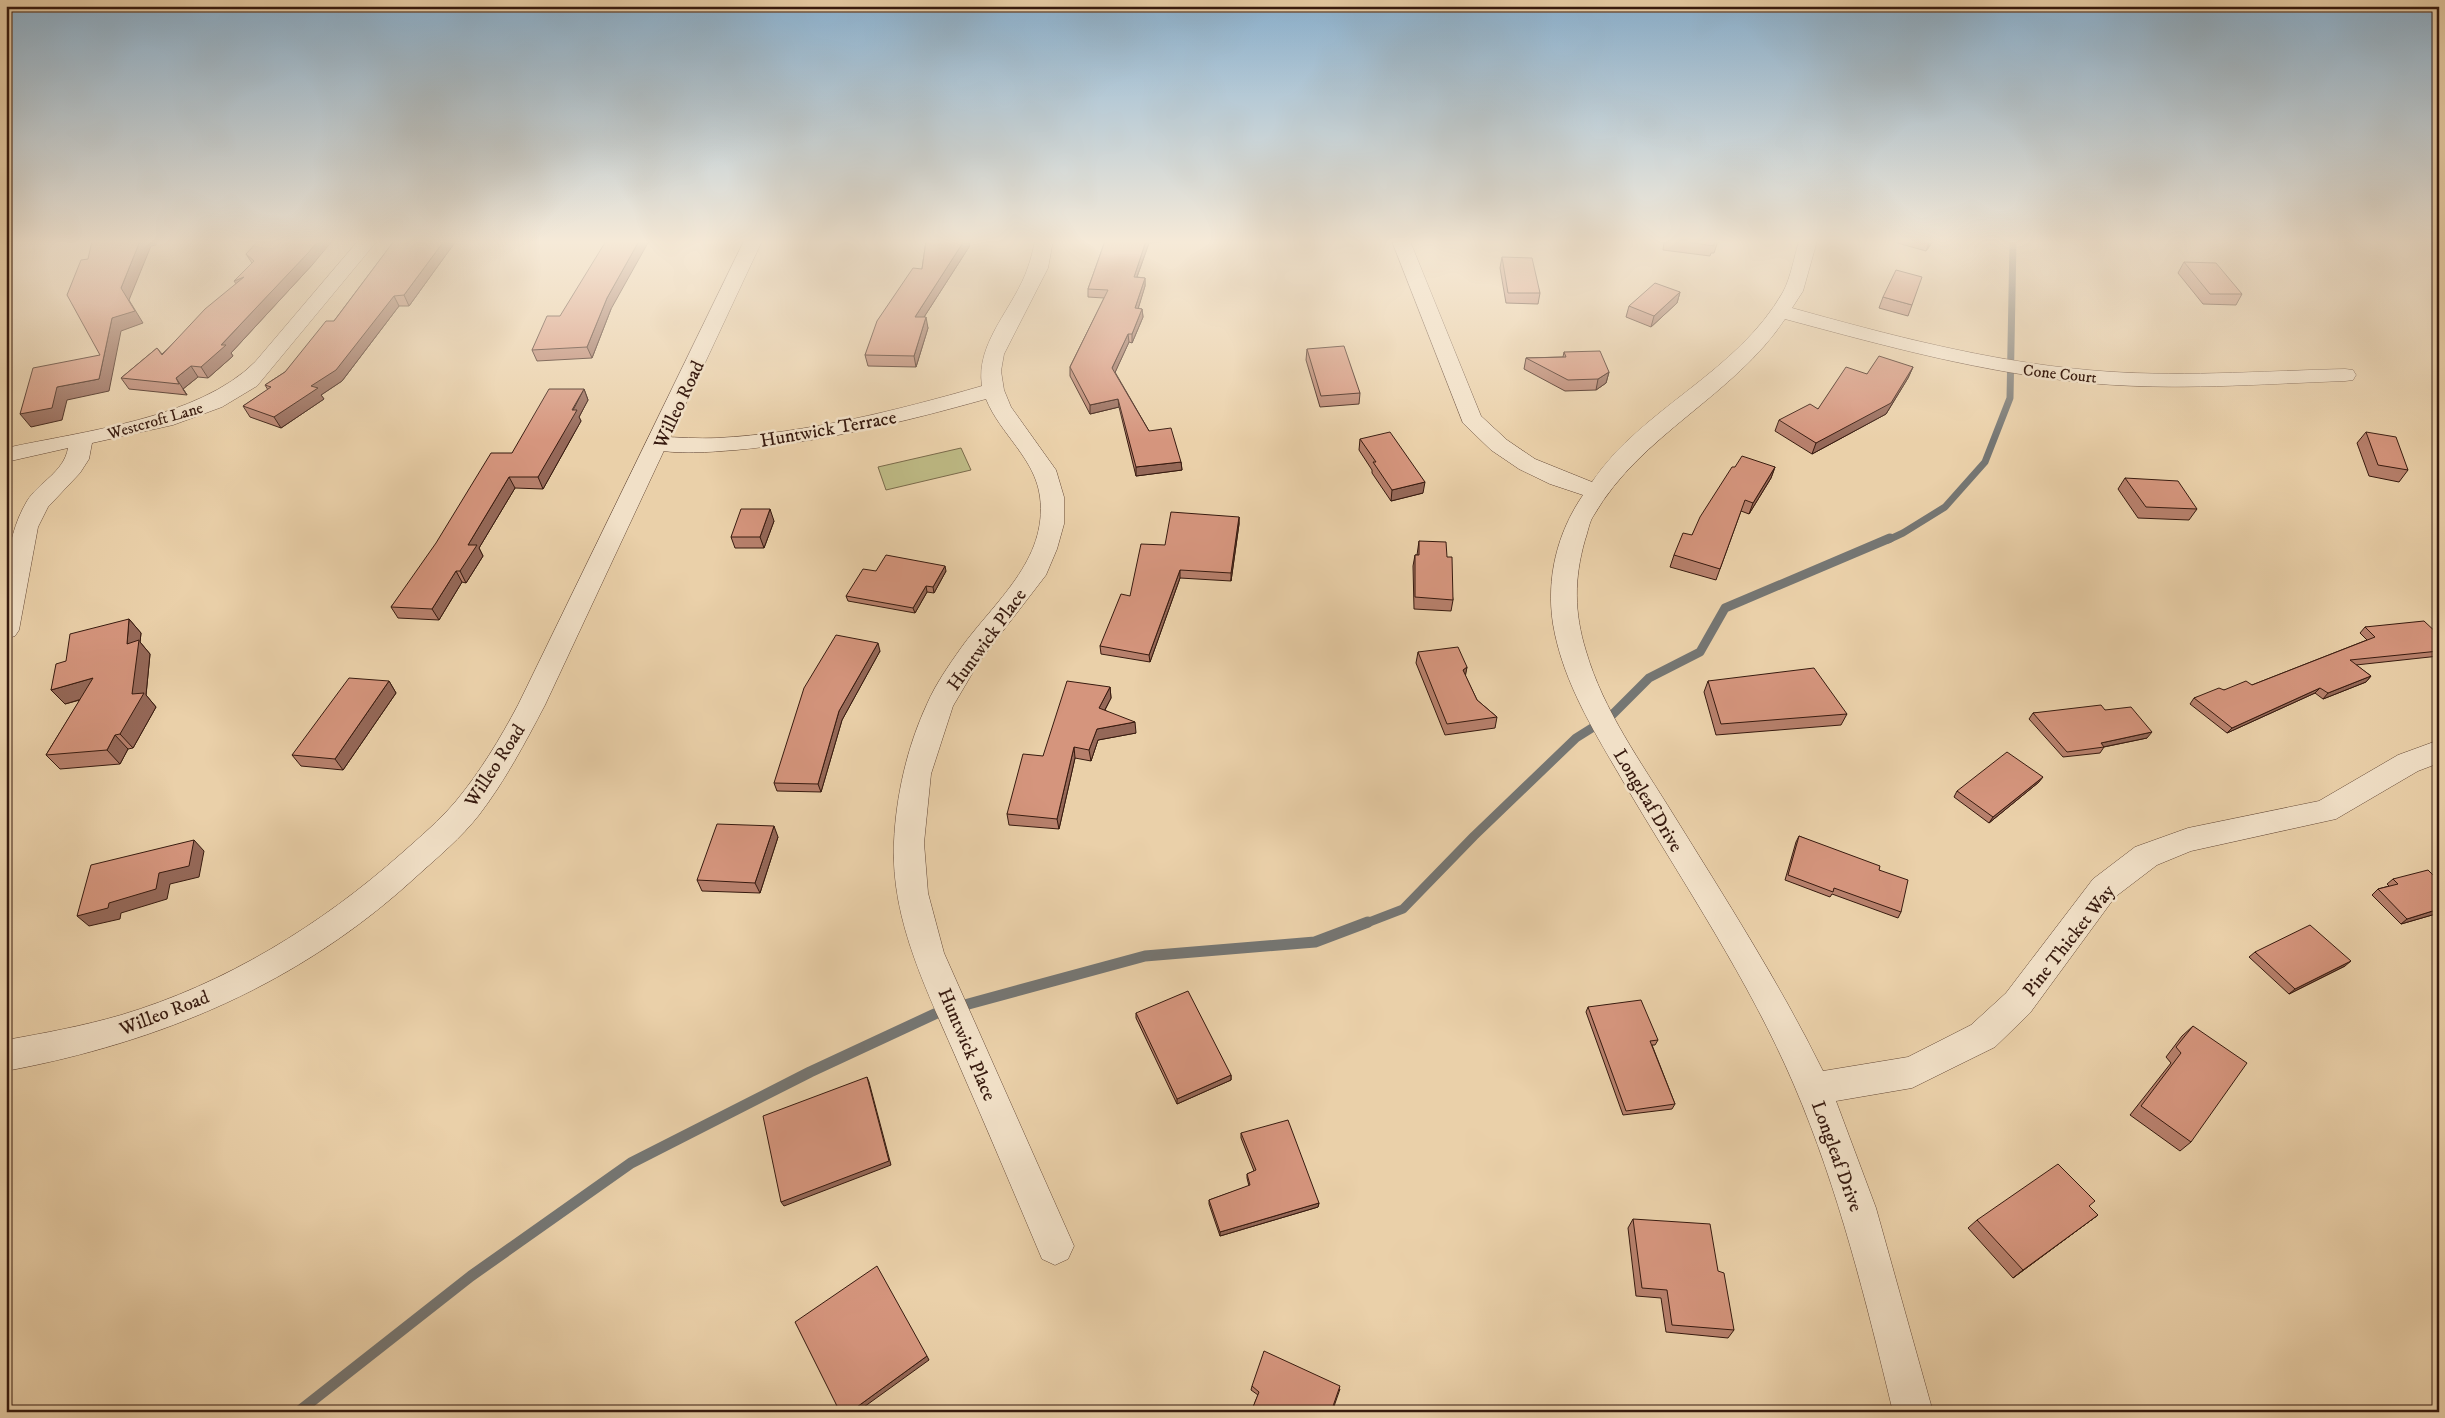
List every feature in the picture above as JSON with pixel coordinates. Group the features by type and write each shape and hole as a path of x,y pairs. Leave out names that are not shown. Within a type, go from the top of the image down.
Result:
{"street":[{"name":"Westcroft Lane","path":"6,456 81,440 181,415 232,392 263,367 313,307"},
{"name":"Willeo Road","path":"6,1056 77,1042 152,1019 204,998 278,960 343,919 400,875 466,809 511,746 660,444 723,307"},
{"name":"Huntwick Place","path":"1018,307 994,354 990,371 993,390 1000,407 1044,470 1052,497 1052,524 1045,549 1033,575 970,655 940,705 917,774 909,842 913,893 928,953 1055,1246"},
{"path":"1427,307 1471,418 1490,440 1519,461 1558,480 1594,490"},
{"name":"Longleaf Drive","path":"1785,307 1750,349 1623,459 1594,490 1575,526 1565,566 1564,610 1574,658 1602,722 1756,977 1813,1089 1846,1172 1874,1259 1913,1412"},
{"name":"Cone Court","path":"1782,312 1937,354 2055,374 2163,380 2345,375"},
{"name":"Huntwick Terrace","path":"660,444 723,444 780,439 866,424 993,390"},
{"name":"Westcroft Lane","path":"6,630 26,526 38,503 72,468 78,459 81,440"},
{"name":"Westcroft Lane","path":"6,464 36,450"},
{"name":"Pine Thicket Way","path":"1813,1089 1912,1072 1984,1036 2018,1003 2104,888 2146,856 2188,840 2326,811 2408,763 2439,751"}],"shaded area":[{"path":"961,448 971,470 886,490 878,467"}],"building":[{"path":"74,307 133,307 135,311 112,318 99,379 57,387 52,408 20,414 33,368 100,355"},
{"path":"207,307 257,307 221,345 226,345 201,367 191,366 176,378 179,384 121,378 157,348 162,355"},
{"path":"344,307 385,307 336,370 311,386 318,388 274,417 243,406 271,387 265,385 285,372 326,321 334,321"},
{"path":"565,307 603,307 587,347 532,350 547,316 560,316"},
{"path":"886,307 921,307 915,317 926,317 914,356 865,355 877,321"},
{"path":"1100,307 1135,307 1142,309 1132,334 1128,334 1112,368 1149,431 1171,428 1181,462 1136,467 1118,399 1090,405 1070,367"},
{"path":"1632,307 1664,307 1654,316"},
{"path":"1344,346 1360,393 1321,396 1307,349"},
{"path":"1600,351 1609,372 1598,379 1568,380 1526,358 1566,357 1564,352"},
{"path":"1879,356 1913,367 1891,403 1816,443 1779,420 1810,404 1818,409 1846,367 1867,374"},
{"path":"549,389 584,389 572,410 577,410 538,477 509,477 468,545 477,545 460,571 456,571 432,609 391,607 436,543 491,453 512,453"},
{"path":"1390,432 1425,482 1392,490 1360,439"},
{"path":"2366,432 2396,437 2408,470 2378,465"},
{"path":"1742,456 1775,467 1753,503 1745,500 1720,569 1674,555 1683,533 1692,535 1700,517 1732,467 1735,467"},
{"path":"2125,478 2178,481 2197,509 2146,507"},
{"path":"741,509 770,509 760,537 731,537"},
{"path":"1171,512 1239,517 1231,573 1180,570 1149,655 1100,646 1121,594 1130,596 1141,544 1165,545"},
{"path":"1419,541 1446,542 1447,557 1452,557 1453,600 1415,597 1415,555 1419,555"},
{"path":"886,555 945,566 933,587 926,586 913,608 846,596 863,569 876,571"},
{"path":"129,619 127,644 139,640 132,694 144,693 120,734 115,735 107,750 46,755 93,678 51,690 56,664 66,661 70,634"},
{"path":"2424,621 2439,635 2439,651 2350,660 2371,676 2328,693 2320,688 2232,728 2194,698 2219,688 2224,690 2246,681 2252,685 2375,637 2365,627"},
{"path":"836,635 878,643 839,711 818,784 774,783 804,688"},
{"path":"1458,647 1467,667 1463,670 1477,700 1497,717 1447,724 1418,652"},
{"path":"1814,668 1847,714 1721,724 1708,681"},
{"path":"349,678 389,681 335,759 292,755"},
{"path":"1067,681 1110,687 1099,708 1135,722 1097,729 1089,750 1074,747 1057,819 1007,814 1023,754 1043,756"},
{"path":"2101,705 2105,710 2131,707 2152,732 2101,743 2104,747 2067,752 2033,713"},
{"path":"2007,752 2043,777 1993,817 1957,791"},
{"path":"717,824 774,826 755,883 697,880"},
{"path":"1799,836 1880,866 1879,870 1908,880 1901,912 1834,888 1833,892 1788,875"},
{"path":"194,840 189,866 159,873 156,889 109,903 108,908 77,916 91,865"},
{"path":"2428,870 2439,881 2439,909 2407,919 2378,889 2398,884 2393,879"},
{"path":"2310,925 2351,961 2295,989 2255,952"},
{"path":"1188,991 1231,1075 1177,1099 1136,1013"},
{"path":"1641,1000 1658,1040 1650,1041 1675,1104 1626,1111 1588,1007"},
{"path":"2193,1026 2247,1063 2191,1142 2141,1106 2181,1053 2176,1047"},
{"path":"867,1077 889,1161 781,1202 763,1116"},
{"path":"1288,1120 1319,1203 1220,1232 1209,1200 1250,1185 1247,1174 1256,1170 1241,1133"},
{"path":"2058,1164 2095,1201 2089,1206 2098,1215 2023,1270 1977,1220"},
{"path":"1633,1219 1710,1224 1718,1271 1724,1273 1734,1330 1672,1325 1667,1290 1642,1288"},
{"path":"877,1266 927,1356 850,1412 840,1412 795,1322"},
{"path":"1264,1351 1340,1386 1331,1412 1251,1412 1259,1392 1252,1386"}],"waterway":[{"path":"1888,540 1945,507 1985,462 2010,398 2012,307"},
{"path":"1364,924 1403,909 1474,836 1576,738 1611,716 1649,678 1700,652 1725,608 1890,538"},
{"path":"298,1412 471,1276 631,1163 810,1072 939,1012 1145,956 1315,942 1368,922"}]}
